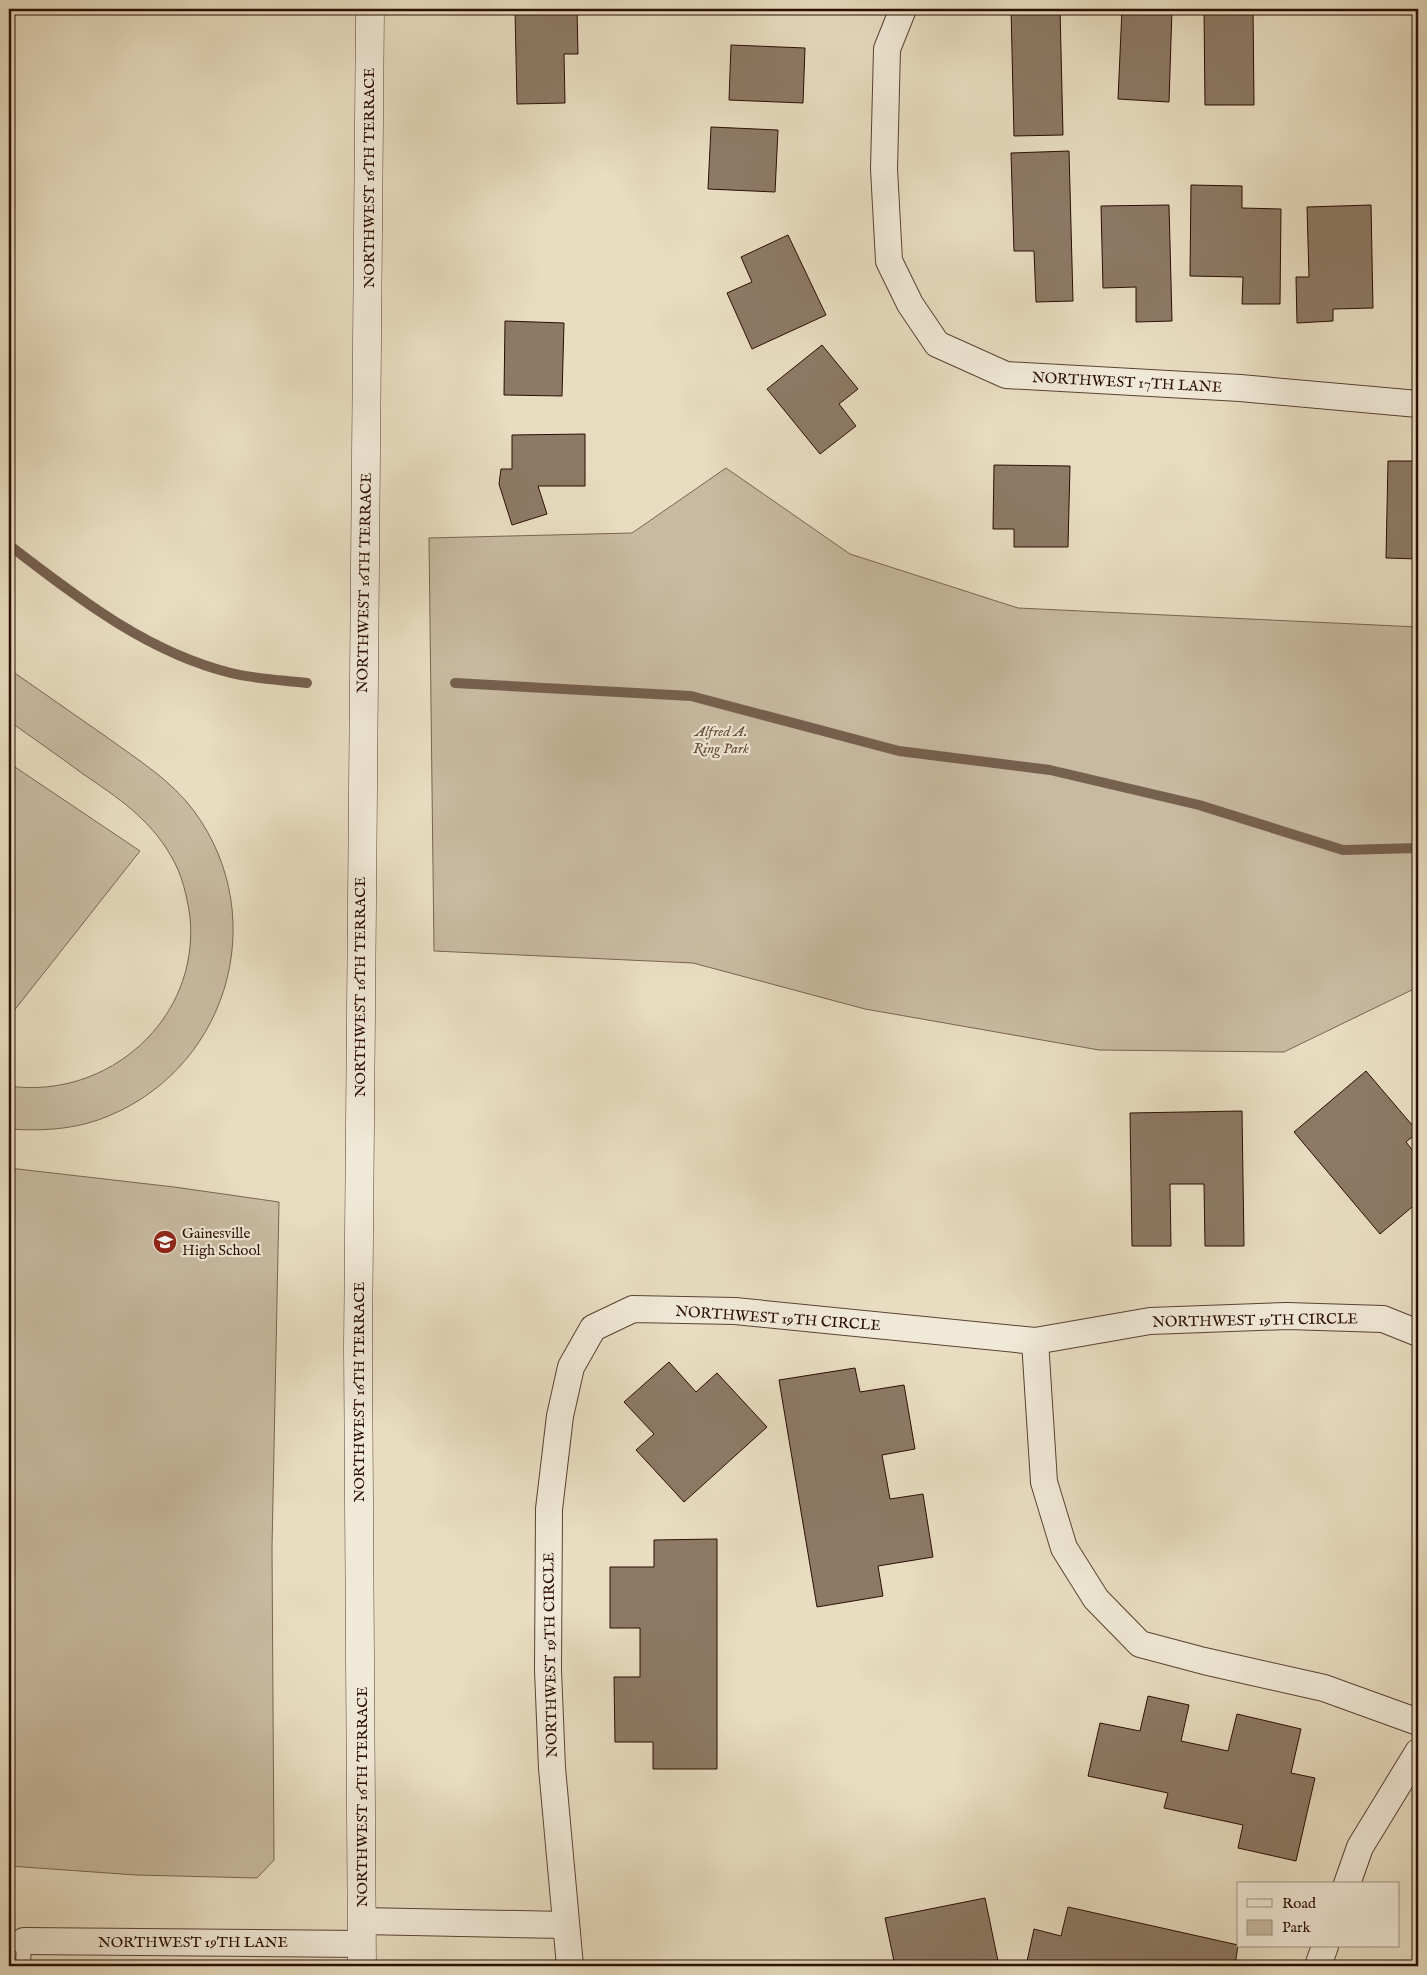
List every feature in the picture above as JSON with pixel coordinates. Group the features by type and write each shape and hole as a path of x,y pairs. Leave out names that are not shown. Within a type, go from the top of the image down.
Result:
{"street":[{"name":"NORTHWEST 16TH TERRACE","path":"362,1944 358,1352 361,828 370,9"},
{"name":"NORTHWEST 17TH LANE","path":"904,9 887,49 884,169 889,261 910,304 937,344 1006,376 1240,388 1418,404"},
{"name":"NORTHWEST 19TH CIRCLE","path":"570,1966 552,1768 548,1670 549,1509 560,1416 571,1366 593,1328 632,1309 735,1311 1035,1341 1150,1321 1287,1316 1384,1319 1418,1333"},
{"path":"1035,1341 1044,1482 1064,1548 1096,1599 1140,1644 1204,1661 1324,1688 1418,1722"},
{"path":"1348,1882 1360,1847 1418,1752"},
{"path":"362,1944 565,1926"},
{"name":"NORTHWEST 19TH LANE","path":"24,1954 362,1944"},
{"path":"1318,1966 1324,1948"}],"green space":[{"name":"Alfred A. Ring Park","path":"726,468 850,554 1018,608 1418,627 1418,987 1284,1052 1099,1050 865,1009 693,963 434,951 429,538 632,533"},
{"path":"9,669 165,780 185,800 194,811 218,854 231,899 233,945 224,990 206,1031 178,1068 142,1098 98,1120 54,1129 9,1129 9,1086 46,1087 80,1080 112,1066 140,1045 163,1019 180,988 189,954 190,917 186,893 178,870 163,843 143,820 120,800 9,721"},
{"path":"9,763 140,851 9,1017"},
{"path":"9,1168 174,1187 279,1202 272,1548 274,1860 257,1878 136,1875 9,1866"}],"building":[{"path":"515,9 577,9 578,54 564,54 565,103 517,104"},
{"path":"1011,9 1060,9 1063,135 1014,136"},
{"path":"1122,9 1172,9 1169,102 1118,99"},
{"path":"1204,9 1253,9 1254,105 1205,105"},
{"path":"731,45 805,48 803,103 729,100"},
{"path":"711,127 778,130 775,192 708,189"},
{"path":"1069,151 1073,301 1036,302 1034,251 1014,251 1011,153"},
{"path":"1191,185 1242,186 1242,208 1281,209 1280,304 1242,304 1243,277 1190,276"},
{"path":"1169,205 1172,321 1136,322 1136,287 1103,288 1101,206"},
{"path":"1371,205 1373,308 1333,309 1333,321 1297,323 1296,277 1309,277 1307,207"},
{"path":"788,235 826,315 752,349 727,293 752,282 741,257"},
{"path":"505,321 564,323 562,396 504,395"},
{"path":"822,345 858,389 839,404 856,426 820,454 767,389"},
{"path":"585,434 585,486 538,486 547,514 512,525 499,484 501,469 512,469 512,435"},
{"path":"1388,461 1418,461 1418,559 1386,558"},
{"path":"994,465 1070,466 1068,547 1014,547 1014,529 993,529"},
{"path":"1366,1071 1418,1132 1406,1142 1418,1157 1418,1202 1380,1234 1294,1132"},
{"path":"1242,1111 1244,1246 1205,1246 1204,1184 1170,1184 1171,1246 1132,1246 1130,1113"},
{"path":"669,1362 696,1392 717,1373 767,1427 684,1502 636,1450 654,1434 624,1402"},
{"path":"855,1368 860,1392 904,1385 915,1449 882,1455 890,1499 923,1494 933,1557 878,1566 883,1596 817,1607 779,1380"},
{"path":"717,1539 717,1769 653,1769 653,1742 615,1742 614,1677 640,1677 640,1628 610,1628 610,1567 654,1567 654,1540"},
{"path":"1148,1696 1189,1705 1181,1741 1228,1751 1237,1714 1301,1729 1291,1773 1315,1778 1296,1861 1238,1848 1243,1825 1164,1808 1168,1793 1088,1776 1100,1723 1140,1731"},
{"path":"985,1898 998,1961 981,1964 981,1966 895,1966 885,1918"},
{"path":"1068,1907 1237,1945 1238,1948 1235,1966 1026,1966 1034,1929 1061,1936"}],"waterway":[{"path":"9,545 60,584 114,621 170,651 200,664 231,673 307,683"},
{"path":"455,683 691,696 899,751 1050,770 1199,805 1343,850 1418,848"}],"place":[{"name":"Gainesville High School","path":"165,1242"}]}
